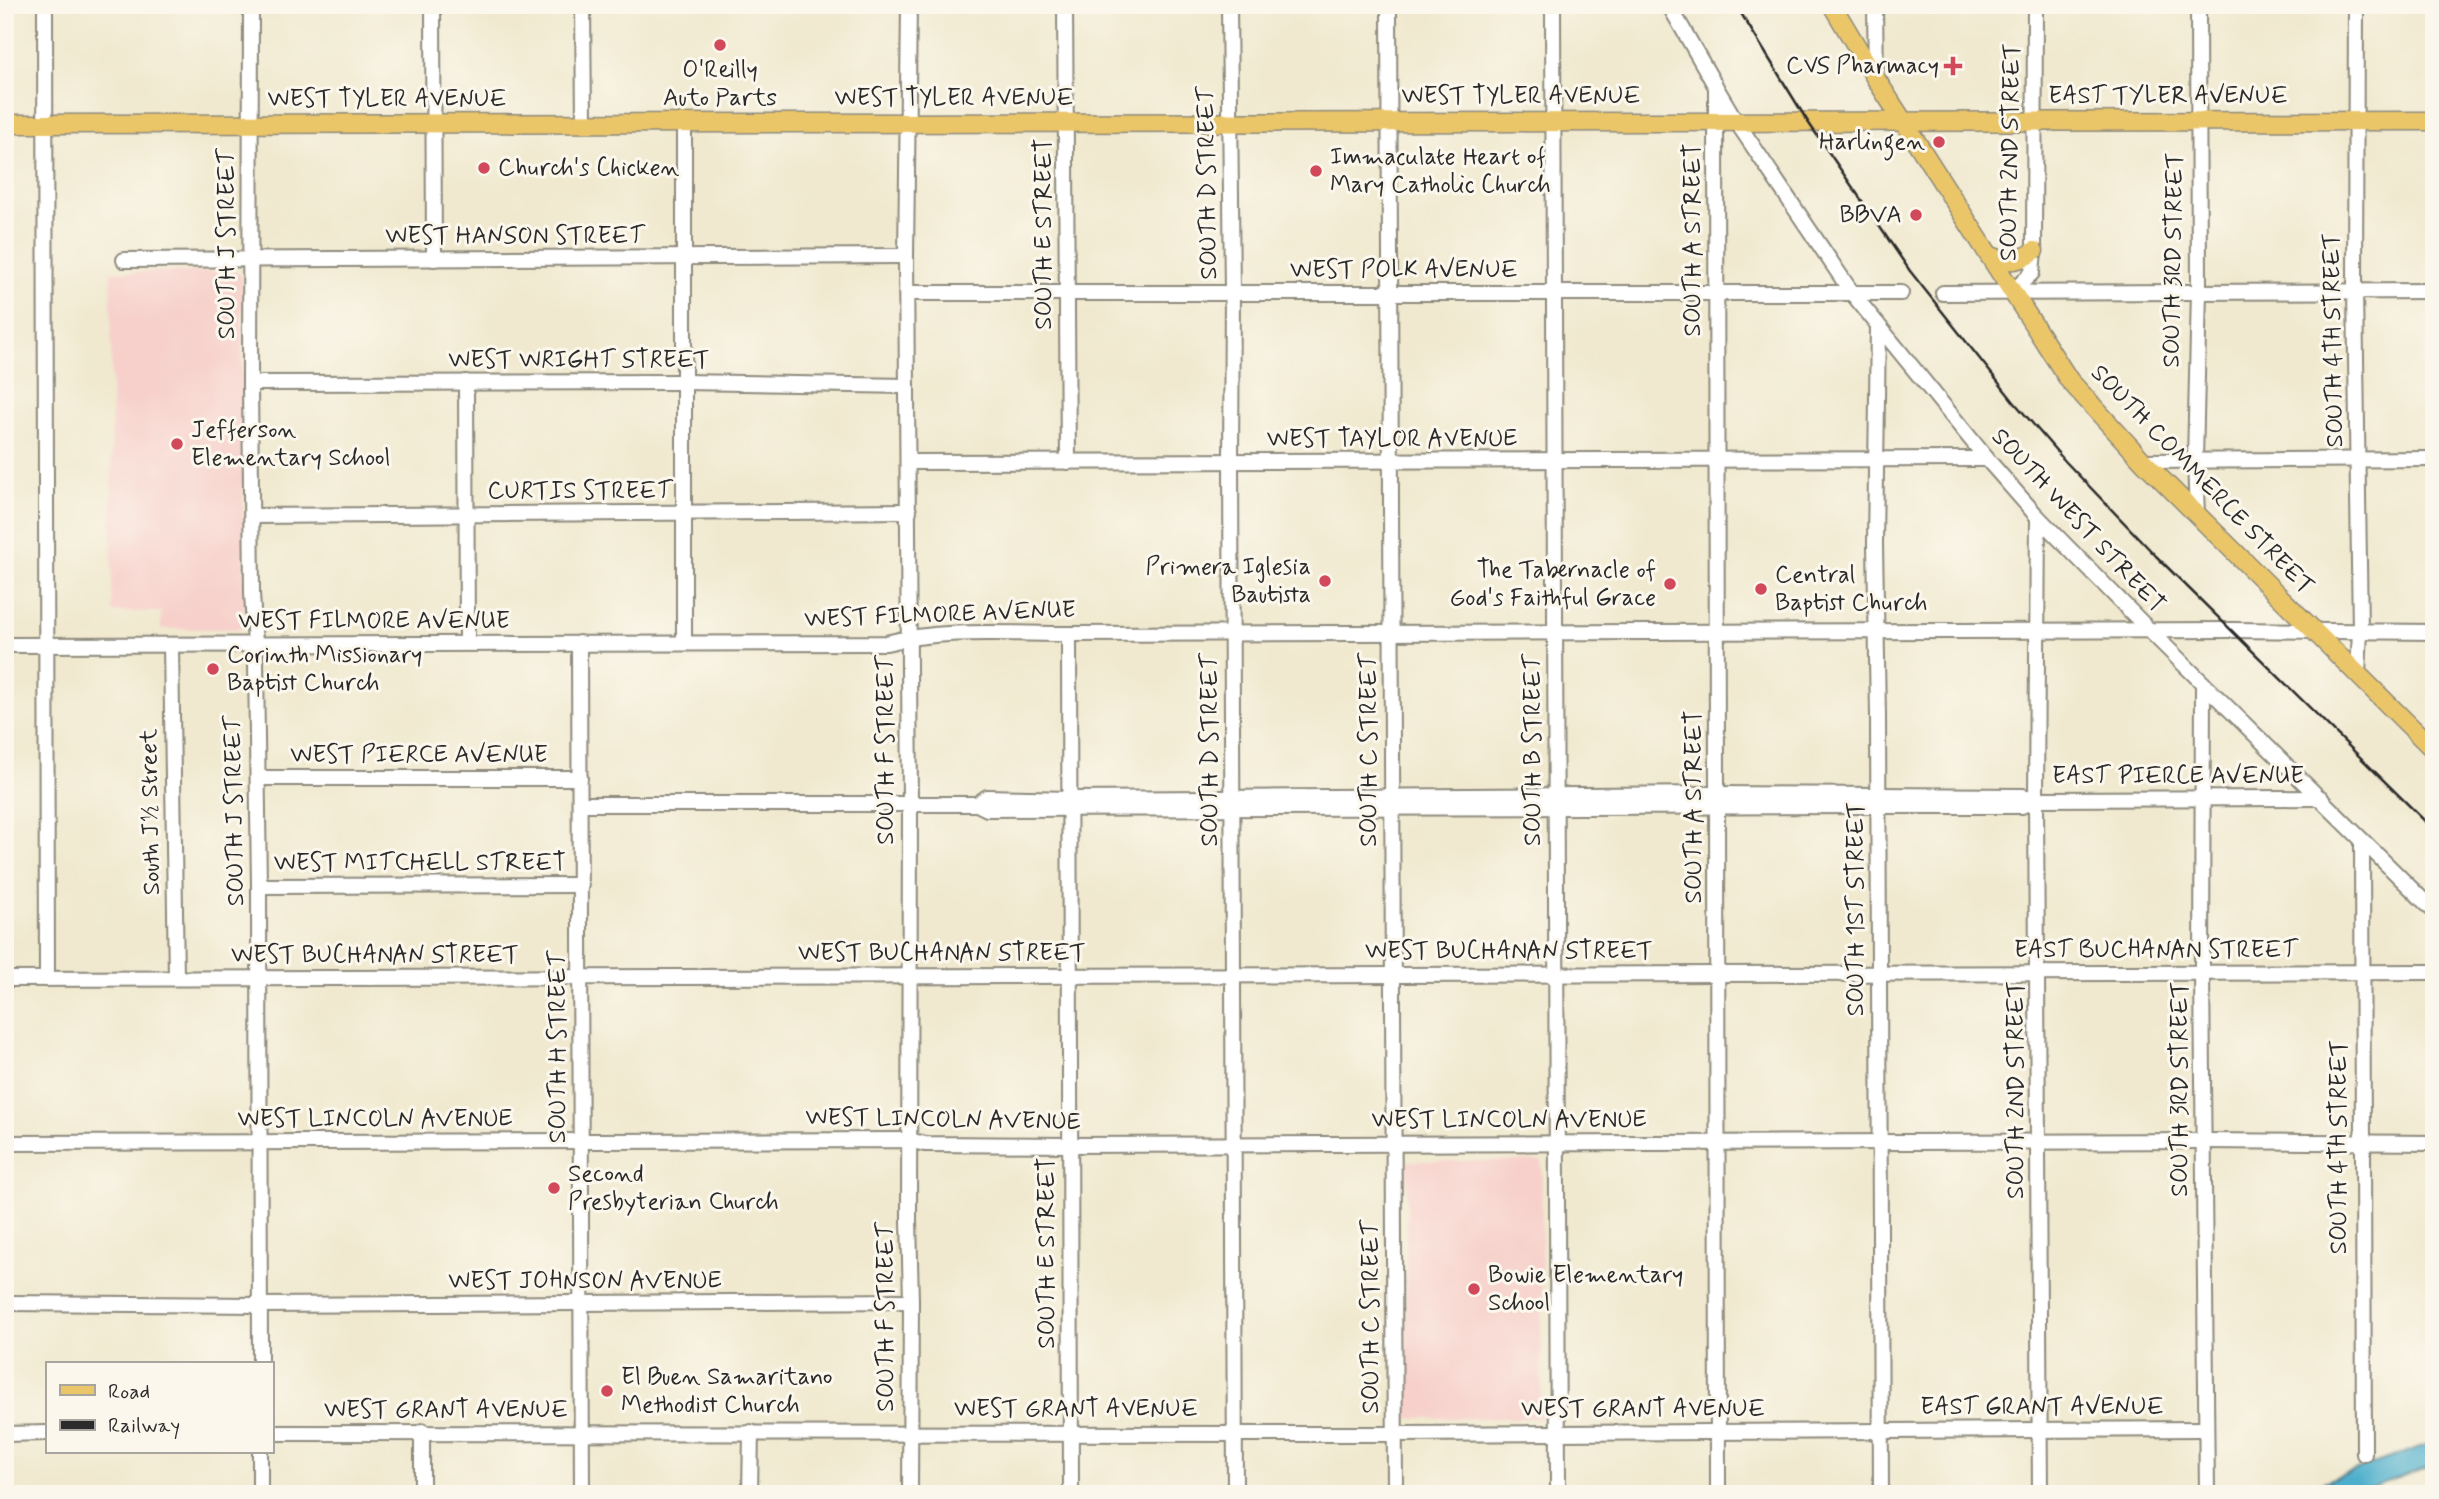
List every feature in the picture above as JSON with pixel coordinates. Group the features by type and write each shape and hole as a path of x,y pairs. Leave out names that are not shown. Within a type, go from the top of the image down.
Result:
{"main road":[{"name":"SOUTH COMMERCE STREET","path":"1832,5 1876,79 2069,380 2197,516 2434,750"},
{"name":"WEST TYLER AVENUE","path":"5,124 1903,120"},
{"name":"EAST TYLER AVENUE","path":"1903,120 2434,121"},
{"path":"1989,255 2001,261 2013,261 2027,257 2034,251"}],"street":[{"path":"45,5 47,979"},
{"name":"SOUTH J STREET","path":"251,5 250,383 258,779 260,1362"},
{"path":"433,5 435,259"},
{"path":"583,5 584,123"},
{"name":"SOUTH F STREET","path":"909,5 906,256 909,462 910,1494"},
{"name":"SOUTH E STREET","path":"1065,5 1068,462"},
{"name":"SOUTH D STREET","path":"1229,5 1235,1494"},
{"name":"SOUTH C STREET","path":"1389,5 1395,1494"},
{"name":"SOUTH B STREET","path":"1553,5 1558,1494"},
{"path":"1669,5 1716,87 1715,121"},
{"path":"1875,5 1876,79"},
{"name":"SOUTH 2ND STREET","path":"2013,291 2032,273 2034,251 2035,5"},
{"name":"SOUTH 3RD STREET","path":"2197,516 2195,460 2199,291 2198,5"},
{"name":"SOUTH 4TH STREET","path":"2356,5 2355,290 2360,630 2358,674"},
{"name":"SOUTH WEST STREET","path":"1716,87 1852,293 1987,459 2038,517 2149,630 2434,911"},
{"name":"SOUTH A STREET","path":"1715,121 1718,1494"},
{"path":"684,123 684,642"},
{"name":"WEST HANSON STREET","path":"124,260 906,256"},
{"path":"1944,293 2434,291"},
{"name":"WEST POLK AVENUE","path":"907,293 1901,293"},
{"name":"SOUTH 1ST STREET","path":"1878,325 1876,632 1881,1494"},
{"path":"466,382 467,643"},
{"name":"WEST WRIGHT STREET","path":"250,383 907,386"},
{"name":"WEST TAYLOR AVENUE","path":"909,462 1987,459"},
{"path":"2143,461 2434,459"},
{"name":"CURTIS STREET","path":"252,516 909,511"},
{"name":"SOUTH 2ND STREET","path":"2038,517 2036,799 2040,1494"},
{"name":"WEST FILMORE AVENUE","path":"5,645 886,643 909,637 1069,634 2149,630 2434,632"},
{"name":"SOUTH E STREET","path":"1069,634 1071,1494"},
{"name":"SOUTH H STREET","path":"579,643 582,1494"},
{"name":"South J½ Street","path":"171,645 176,978"},
{"name":"SOUTH 3RD STREET","path":"2203,683 2201,799 2207,1494"},
{"name":"WEST PIERCE AVENUE","path":"258,779 580,778"},
{"name":"EAST PIERCE AVENUE","path":"1878,800 2022,806 2036,799 2321,798"},
{"path":"581,804 977,804 987,809 1070,804 1233,802 1878,800"},
{"name":"SOUTH 4TH STREET","path":"2362,840 2364,1454"},
{"name":"WEST MITCHELL STREET","path":"259,886 581,886"},
{"name":"EAST BUCHANAN STREET","path":"1879,974 2434,972"},
{"name":"WEST BUCHANAN STREET","path":"5,979 1879,974"},
{"name":"WEST LINCOLN AVENUE","path":"5,1143 909,1140 925,1144 2203,1141 2434,1143"},
{"name":"WEST JOHNSON AVENUE","path":"5,1303 259,1305 911,1301"},
{"name":"EAST GRANT AVENUE","path":"1880,1431 2205,1429"},
{"path":"422,1431 422,1494"},
{"name":"WEST GRANT AVENUE","path":"273,1433 422,1431 1395,1434 1880,1431"},
{"path":"750,1494 751,1432"},
{"path":"5,1434 46,1433"},
{"path":"260,1454 260,1494"}],"shaded area":[{"name":"Jefferson Elementary School","path":"235,271 242,276 244,626 240,629 161,629 161,612 112,612 111,272"},
{"name":"Bowie Elementary School","path":"1407,1161 1542,1161 1541,1418 1406,1418"}],"water":[{"path":"2434,1442 2434,1465 2354,1494 2290,1494"}],"railway":[{"path":"1736,5 1808,122 1910,271 2014,402 2065,461 2156,556 2434,830"}],"place":[{"name":"O'Reilly Auto Parts","path":"720,45"},
{"name":"CVS Pharmacy","path":"1953,66"},
{"name":"Harlingen","path":"1939,142"},
{"name":"Church's Chicken","path":"484,168"},
{"name":"Immaculate Heart of Mary Catholic Church","path":"1316,171"},
{"name":"BBVA","path":"1916,215"},
{"name":"Jefferson Elementary School","path":"177,444"},
{"name":"Primera Iglesia Bautista","path":"1325,581"},
{"name":"The Tabernacle of God's Faithful Grace","path":"1670,584"},
{"name":"Central Baptist Church","path":"1761,589"},
{"name":"Corinth Missionary Baptist Church","path":"213,669"},
{"name":"Second Presbyterian Church","path":"554,1188"},
{"name":"Bowie Elementary School","path":"1474,1289"},
{"name":"El Buen Samaritano Methodist Church","path":"607,1391"}]}
